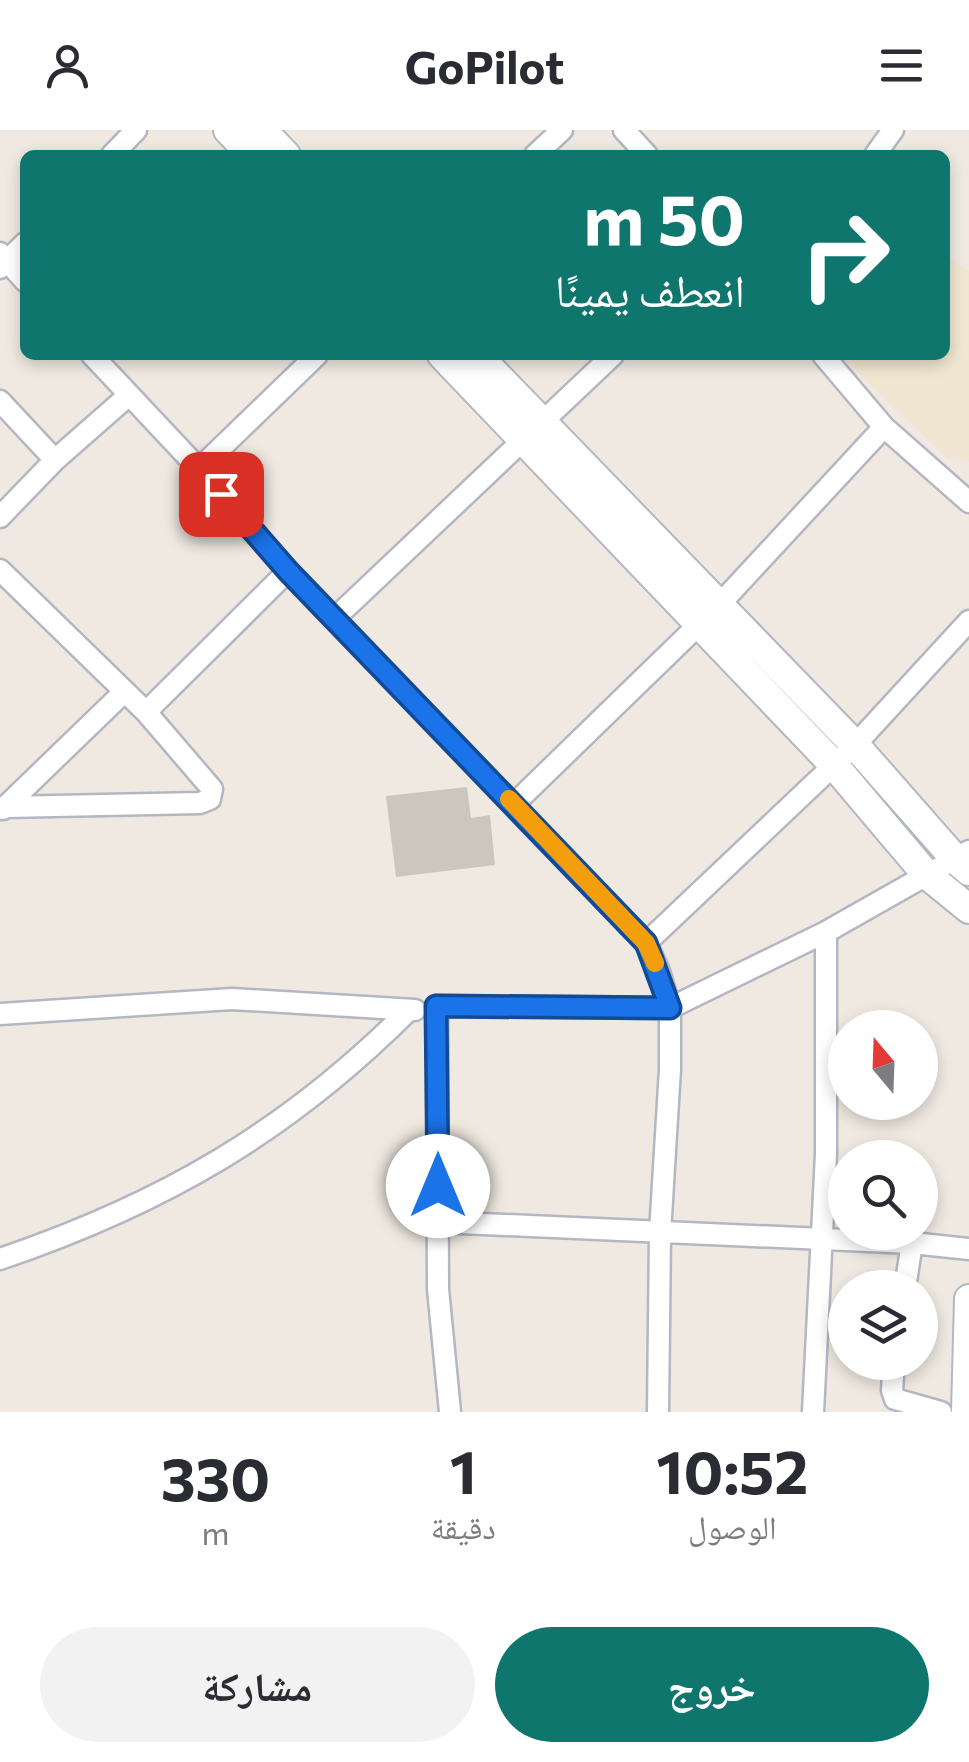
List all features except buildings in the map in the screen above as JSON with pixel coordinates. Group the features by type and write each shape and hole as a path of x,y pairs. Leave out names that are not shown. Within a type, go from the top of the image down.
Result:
{"main road":[{"path":"242,142 269,150"},
{"path":"448,360 532,431 709,615 926,874 969,910"},
{"path":"481,360 532,431"},
{"path":"709,615 855,745 964,860"},
{"path":"966,1412 969,1298"}],"street":[{"path":"117,150 136,130"},
{"path":"540,150 562,130"},
{"path":"624,130 643,150"},
{"path":"97,360 199,468 288,571 646,943 670,1008 660,1233 658,1412"},
{"path":"199,468 303,360"},
{"path":"334,619 607,360"},
{"path":"827,360 884,428 969,502"},
{"path":"0,517 55,460 129,396"},
{"path":"0,401 55,460"},
{"path":"514,804 709,615 884,428"},
{"path":"0,570 146,712 210,785 210,799 200,803 3,810"},
{"path":"146,712 288,571"},
{"path":"646,943 855,745 969,622"},
{"path":"3,810 124,692"},
{"path":"0,1014 232,999 408,1011 436,1006 670,1008 826,932 926,874 964,860"},
{"path":"813,1412 826,1154 826,932"},
{"path":"436,1006 438,1289 450,1412"},
{"path":"0,1259 131,1207 206,1169 258,1137 352,1065 408,1011"},
{"path":"438,1222 828,1242"},
{"path":"938,1246 969,1249"},
{"path":"893,1380 895,1399 941,1412"}],"shaded area":[{"path":"950,259 969,271 969,461 948,459 846,360 950,360"}],"slow traffic":[{"path":"509,799 646,943 655,963"}],"route":[{"path":"221,494 288,571 646,943 666,988 670,1008 436,1006 438,1186"}]}
